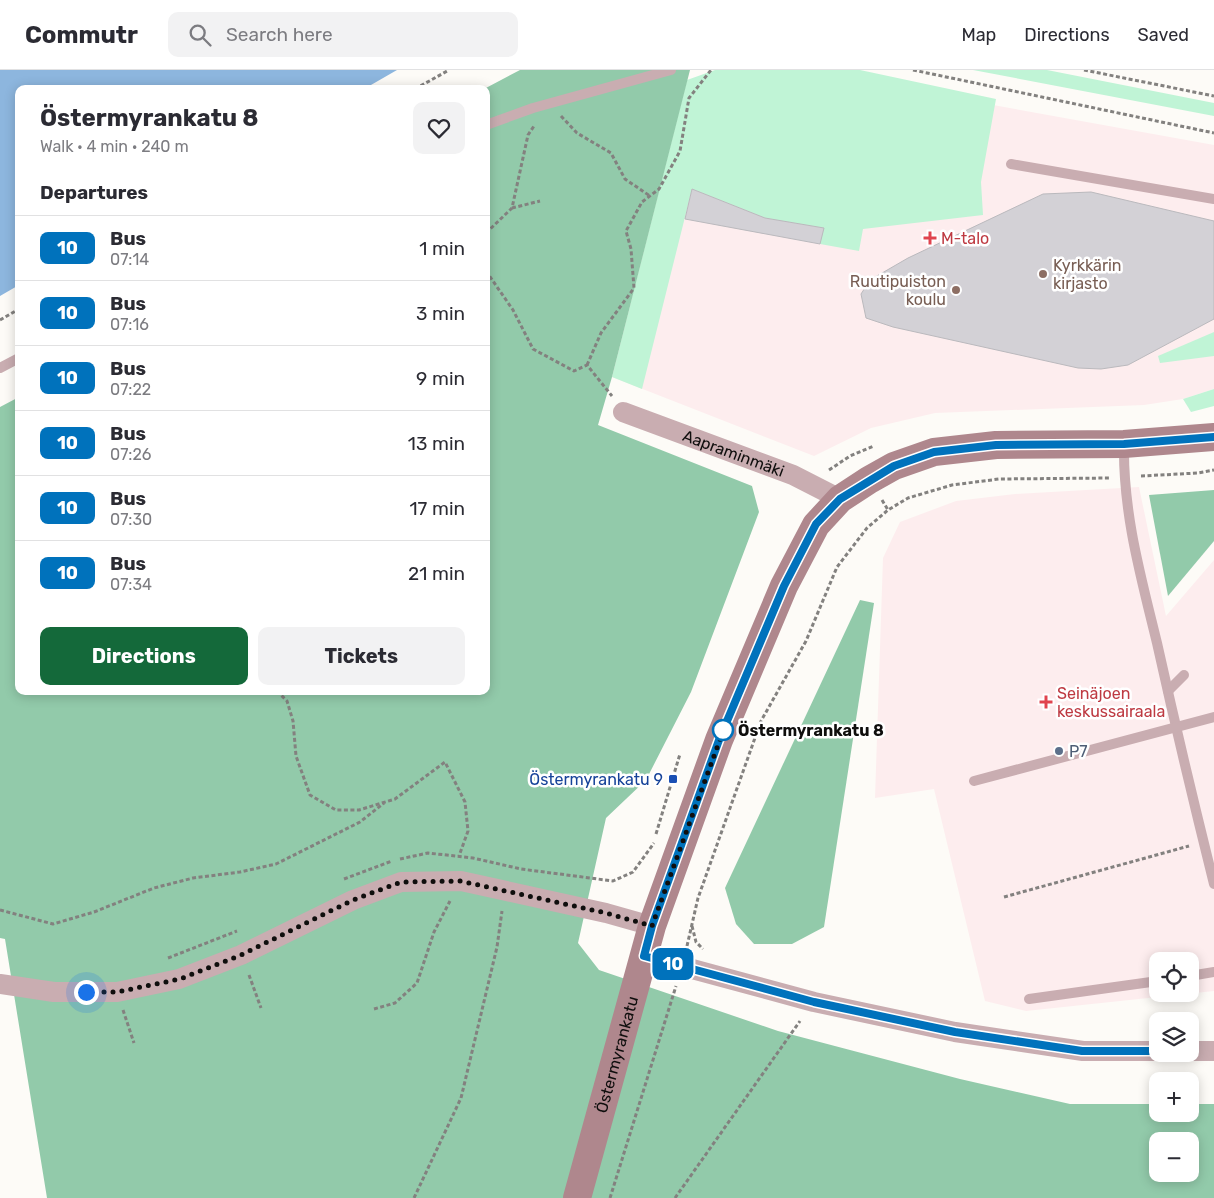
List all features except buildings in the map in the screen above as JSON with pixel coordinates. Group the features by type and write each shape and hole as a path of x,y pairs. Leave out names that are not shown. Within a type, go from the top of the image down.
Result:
{"street":[{"name":"Aapraminmäki","path":"623,412 793,475 840,499"},
{"name":"Östermyrankatu","path":"577,1198 652,926 719,740 784,586 816,524 840,499 894,466 934,452 996,445 1124,444 1214,437"},
{"path":"0,984 54,992 117,992 180,979 241,955 353,900 401,882 460,881 652,926"},
{"path":"644,956 814,1002 955,1032 1082,1051 1149,1051"},
{"path":"1199,1051 1214,1051"}],"lane":[{"path":"490,123 671,70"},
{"path":"1011,164 1214,199"},
{"path":"0,368 15,360"},
{"path":"1124,444 1123,477 1127,516 1168,691 1174,728 1214,884"},
{"path":"1168,691 1184,675"},
{"path":"974,781 1214,717"},
{"path":"1199,974 1214,972"},
{"path":"1029,999 1149,982"}],"path":[{"path":"422,85 449,70"},
{"path":"490,278 513,310 533,349 574,371 588,365 601,333 634,288 631,248 626,231 642,202 659,189 680,151 689,98 710,70"},
{"path":"913,70 1214,133"},
{"path":"1084,70 1214,96"},
{"path":"512,208 528,135 550,104 577,133 611,153 625,179 650,196"},
{"path":"490,229 512,208 540,201"},
{"path":"0,320 15,311"},
{"path":"588,365 623,412"},
{"path":"610,1198 682,967 698,898 761,721 806,641 838,567 867,528 888,510 908,498 952,485 999,479 1123,477 1198,473 1214,470"},
{"path":"281,695 286,700 293,721 296,756 310,794 336,810 358,810 395,800 445,762 465,802 468,830 460,856"},
{"path":"0,910 53,924 94,912 154,888 193,878 240,872 276,864 360,822 384,803"},
{"path":"1004,897 1203,842"},
{"path":"374,1010 395,1002 417,983 434,932 460,881"},
{"path":"414,1198 461,1098 497,947 504,890"},
{"path":"241,955 261,1008"},
{"path":"117,992 134,1043"},
{"path":"675,1198 814,1002"}],"shaded area":[{"name":"M-talo","path":"757,70 799,70 1214,145 1214,389 1183,399 1144,405 935,413 871,428 814,456 612,377 681,101"},
{"name":"Seinäjoen keskussairaala","path":"1139,487 1166,616 1214,560 1214,991 1199,993 1199,952 1149,952 1149,998 1026,1011 985,1001 934,789 875,798 883,558 900,522 956,501 1015,494"}],"green space":[{"path":"520,70 690,70 612,377 598,425 752,486 759,512 691,692 646,780 606,818 578,943 599,970 778,1031 960,1079 1070,1104 1149,1104 1149,1122 1199,1122 1199,1104 1214,1104 1214,1198 47,1198 5,939 0,938 0,407 15,399 15,695 490,695 490,86"},
{"path":"715,70 860,70 996,99 981,182 983,215 863,229 859,251 820,244 823,228 765,218 692,189 642,389 612,377 687,80"},
{"path":"973,70 1047,70 1214,103 1214,116"},
{"path":"1214,332 1214,356 1160,363 1158,356"},
{"path":"1214,389 1214,406 1191,412 1183,399"},
{"path":"1214,490 1214,541 1168,596 1149,495"},
{"path":"860,600 874,603 824,927 792,944 754,944 736,924 725,888"}],"water":[{"path":"0,70 397,70 371,85 15,85 15,287 0,296"}],"bus line":[{"name":"10","path":"1149,1051 1082,1051 955,1032 814,1002 644,956 652,926 719,740 784,586 816,524 840,499 894,466 934,452 996,445 1124,444 1214,437"}],"place":[{"name":"M-talo","path":"930,238"},
{"name":"Kyrkkärin kirjasto","path":"1043,274"},
{"name":"Ruutipuiston koulu","path":"956,290"},
{"name":"Seinäjoen keskussairaala","path":"1046,702"},
{"name":"Östermyrankatu 8","path":"723,730"},
{"name":"P7","path":"1059,751"},
{"name":"Östermyrankatu 9","path":"673,779"}],"route":[{"path":"86,992 117,992 180,979 241,955 353,900 401,882 460,881 606,913 652,926 726,723 723,730"}]}
